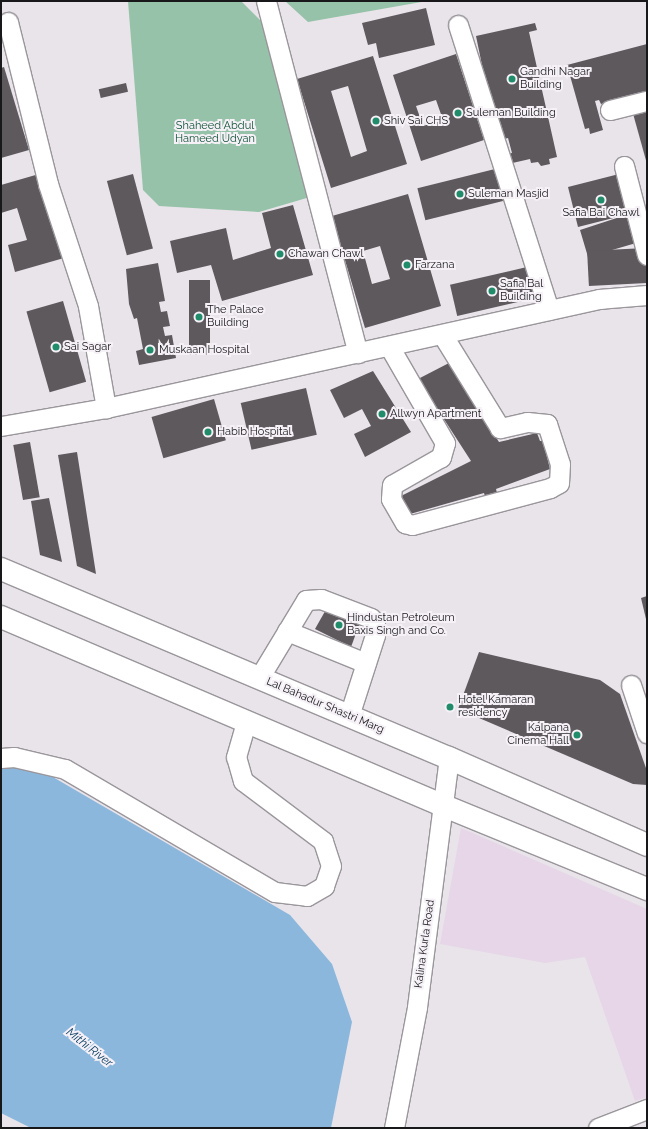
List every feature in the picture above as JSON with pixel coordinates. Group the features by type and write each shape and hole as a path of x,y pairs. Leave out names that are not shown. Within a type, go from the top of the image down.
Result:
{"main road":[{"name":"Lal Bahadur Shastri Marg","path":"1,569 449,758 647,845"},
{"path":"1,616 442,805 647,889"},
{"path":"597,868 647,876"}],"street":[{"path":"266,1 358,353"},
{"path":"8,22 48,184 88,306 106,408"},
{"path":"458,25 549,310"},
{"path":"610,110 647,101"},
{"path":"624,166 647,255"},
{"path":"1,426 106,408 599,299 647,295"},
{"path":"389,346 445,444 440,457 392,485 391,498 405,523 412,525 550,488 559,483 560,464 547,424 527,422 500,428 442,334"},
{"path":"259,678 306,600 312,598 371,618 375,624 375,635 349,716"},
{"path":"287,631 366,663"},
{"path":"631,685 647,733"},
{"path":"1,758 14,757 65,769 275,892 307,896 324,886 331,866 327,853 322,841 243,781 236,757 246,722"},
{"name":"Kalina Kurla Road","path":"394,1128 417,1007 449,758"},
{"path":"598,1128 647,1108"}],"shaded area":[{"path":"461,828 647,909 647,1097 635,1101 585,957 545,963 440,944"}],"green space":[{"name":"Shaheed Abdul Hameed Udyan","path":"128,1 241,1 264,24 310,197 259,212 159,206 143,190"},
{"path":"285,1 427,1 308,22"}],"water":[{"name":"Mithi River","path":"34,766 290,915 332,964 352,1022 331,1128 31,1128 1,1113 1,768"}],"building":[{"path":"426,8 435,45 379,58 376,43 368,45 362,23"},
{"name":"Gandhi Nagar Building","path":"535,23 537,30 529,32 557,157 549,159 550,164 541,166 538,162 531,163 530,159 508,164 507,154 512,153 508,138 504,139 497,126 501,125 494,105 490,104 476,36"},
{"path":"647,44 647,91 601,104 599,100 595,101 603,130 590,134 589,128 585,129 567,65"},
{"name":"Suleman Building","path":"456,54 484,140 421,161 393,75","holes":["436,100 443,120 423,126 416,106"]},
{"name":"Shiv Sai CHS","path":"373,56 407,164 331,188 297,79","holes":["348,86 367,151 351,157 331,91"]},
{"path":"4,67 29,150 1,158 1,68"},
{"path":"126,83 128,92 101,98 99,89"},
{"path":"647,107 647,164 632,110"},
{"name":"Suleman Masjid","path":"495,169 503,201 425,220 417,188"},
{"path":"623,173 643,241 588,257 580,230 629,214 578,227 568,187"},
{"path":"39,174 64,258 15,272 8,245 27,240 17,208 1,213 1,185"},
{"path":"133,174 153,248 127,255 107,181"},
{"name":"Farzana","path":"408,194 441,306 365,328 332,216","holes":["380,246 390,279 372,284 363,251"]},
{"name":"Chawan Chawl","path":"293,205 313,275 222,301 211,265 177,273 170,241 226,228 233,260 271,248 262,213"},
{"path":"645,248 647,283 589,286 587,251"},
{"path":"158,263 165,301 159,302 161,312 167,311 170,326 163,327 165,336 172,335 176,358 139,365 136,351 143,349 137,318 134,319 129,304 126,269"},
{"name":"Safia Bal Building","path":"527,267 534,298 457,316 450,285"},
{"name":"The Palace Building","path":"189,280 210,280 210,355 189,355"},
{"name":"Sai Sagar","path":"63,301 86,382 50,392 26,311"},
{"path":"449,363 499,442 537,433 540,441 543,441 550,469 496,489 498,497 486,500 484,493 403,516 397,498 471,461 418,379"},
{"name":"Allwyn Apartment","path":"373,371 411,432 365,457 354,434 371,426 362,409 344,418 330,390"},
{"path":"306,388 317,435 252,450 241,403"},
{"name":"Habib Hospital","path":"214,399 226,440 163,458 152,417"},
{"path":"30,442 40,497 23,500 13,445"},
{"path":"77,452 96,574 77,566 58,455"},
{"path":"49,498 62,562 40,555 31,501"},
{"path":"647,596 647,619 646,619 641,598"},
{"name":"Hindustan Petroleum Baxis Singh and Co.","path":"328,606 361,620 351,647 315,629"},
{"name":"Kalpana Cinema Hall","path":"479,652 600,680 620,694 647,771 647,785 633,784 458,709"}],"place":[{"name":"Gandhi Nagar Building","path":"512,79"},
{"name":"Suleman Building","path":"458,113"},
{"name":"Shiv Sai CHS","path":"376,121"},
{"name":"Suleman Masjid","path":"460,194"},
{"name":"Safia Bai Chawl","path":"601,200"},
{"name":"Chawan Chawl","path":"280,254"},
{"name":"Farzana","path":"407,265"},
{"name":"Safia Bal Building","path":"492,291"},
{"name":"The Palace Building","path":"199,317"},
{"name":"Sai Sagar","path":"56,347"},
{"name":"Muskaan Hospital","path":"150,350"},
{"name":"Allwyn Apartment","path":"382,414"},
{"name":"Habib Hospital","path":"208,432"},
{"name":"Hindustan Petroleum Baxis Singh and Co.","path":"339,625"},
{"name":"Hotel Kamaran residency","path":"450,707"},
{"name":"Kalpana Cinema Hall","path":"577,735"}]}
